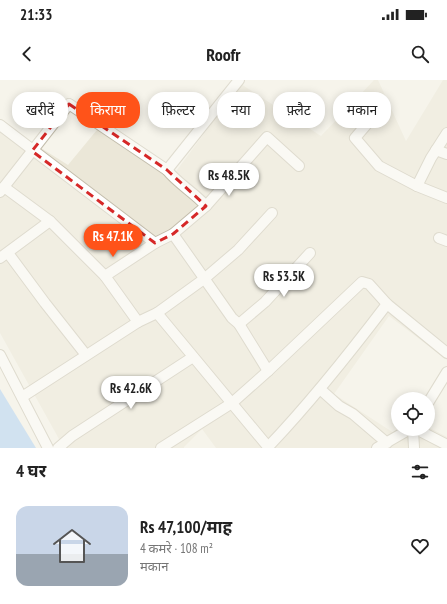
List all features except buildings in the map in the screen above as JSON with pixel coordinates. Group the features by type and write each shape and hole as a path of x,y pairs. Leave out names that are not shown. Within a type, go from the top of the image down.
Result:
{"street":[{"path":"167,170 239,80"},
{"path":"138,322 105,276 50,221 2,189 69,104 167,170 172,177 199,198 206,206"},
{"path":"0,125 32,151 155,243"},
{"path":"364,128 355,138 379,166 417,186 447,198"},
{"path":"417,186 431,158 447,133"},
{"path":"105,276 155,243 173,234 206,206 267,137 299,166"},
{"path":"436,150 447,154"},
{"path":"22,397 138,322 157,313 204,279 238,250 272,213"},
{"path":"50,221 4,255 45,303 86,355"},
{"path":"173,234 232,318 238,324 268,371"},
{"path":"238,324 265,302 310,253"},
{"path":"161,448 232,403 362,282 369,284 387,304 447,353"},
{"path":"157,313 269,448 348,356 387,304"},
{"path":"0,355 48,448"},
{"path":"58,448 72,436 193,357"},
{"path":"435,392 446,374"},
{"path":"320,389 339,406 353,414 386,443"},
{"path":"377,448 400,436"},
{"path":"413,436 414,448"},
{"path":"428,436 447,445"}],"highlighted area":[{"path":"69,104 167,170 206,206 173,234 155,243 32,151"}],"shaded area":[{"path":"374,80 378,80 384,92 363,92"},
{"path":"443,80 447,80 447,360 389,316 334,394 391,431 391,436 435,436 435,431 447,437 447,448 216,448 202,429 184,448 64,448 0,333 0,122 68,165 99,128 105,128 171,178 217,116 217,128 265,128 265,100 273,105 273,128 309,128 321,136 333,123 333,128 391,128 391,108 406,141"},
{"path":"241,84 253,92 235,92"}],"water":[{"path":"0,389 36,448 0,448"}]}
